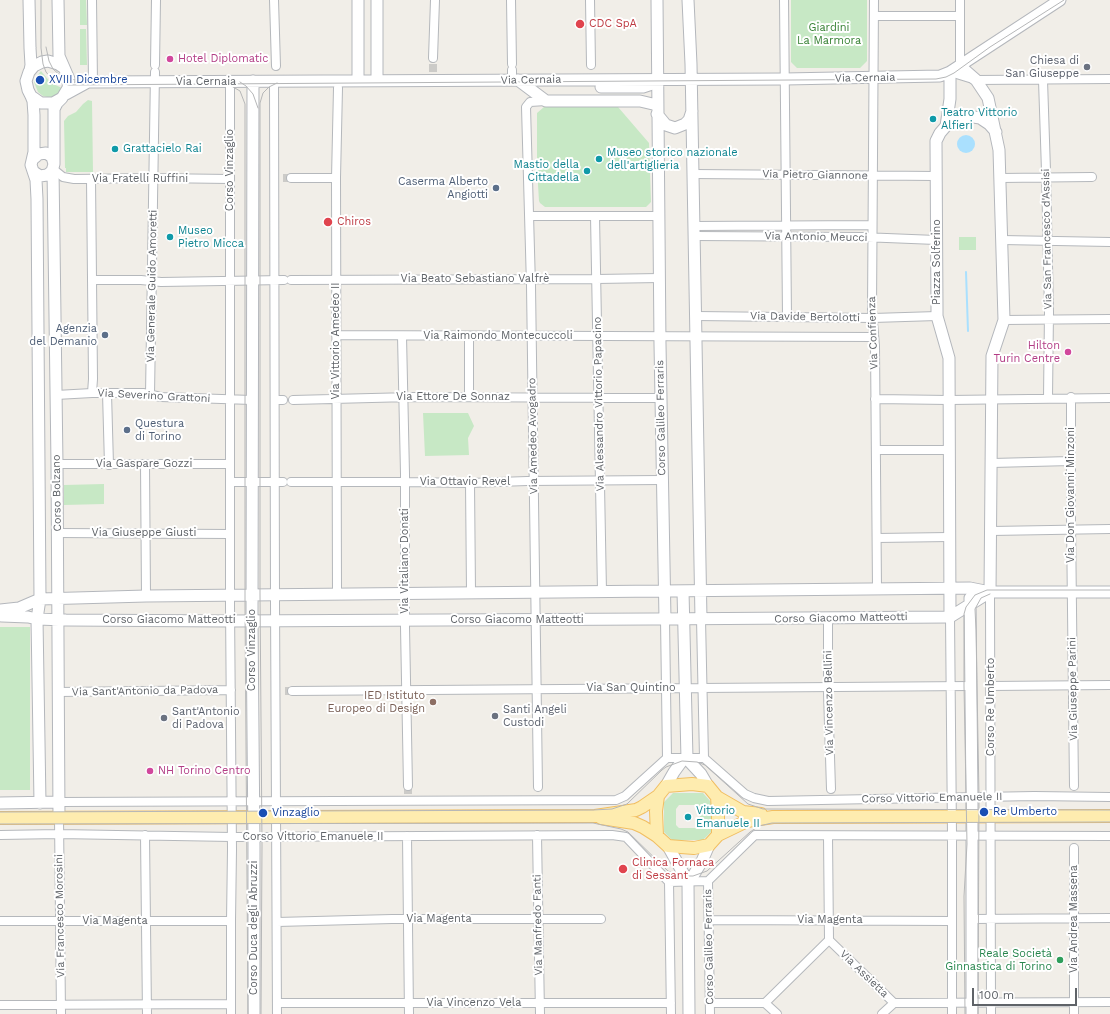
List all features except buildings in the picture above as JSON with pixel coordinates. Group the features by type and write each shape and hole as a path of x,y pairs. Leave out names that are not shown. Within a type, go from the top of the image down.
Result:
{"main road":[{"path":"692,784 708,786 716,797 718,811 718,835 709,845 694,848 668,846 657,836 656,811 658,796 666,786 692,784"},
{"name":"Corso Vittorio Emanuele II","path":"0,818 595,816 636,810 658,796"},
{"name":"Corso Vittorio Emanuele II","path":"716,797 743,812 763,814 773,817"},
{"name":"Corso Vittorio Emanuele II","path":"595,816 634,823 657,836"},
{"name":"Corso Vittorio Emanuele II","path":"718,835 747,821 773,817 1110,816"}],"street":[{"path":"29,0 31,65 26,84 33,101 34,108 33,159 31,165 34,172 40,176 51,173 54,166 52,157 46,153 39,154 33,159"},
{"path":"31,96 41,103 48,104 57,101 64,96 69,85 69,79 59,56 58,0"},
{"path":"90,82 92,0"},
{"name":"Via Generale Guido Amoretti","path":"150,395 156,0"},
{"path":"274,0 276,66"},
{"path":"358,0 358,81"},
{"path":"377,0 377,81"},
{"path":"434,58 435,0"},
{"path":"511,0 513,74 546,101 640,101 657,110 666,125 675,128 683,126 688,121 692,110"},
{"path":"590,0 591,71"},
{"name":"Corso Galileo Ferraris","path":"657,0 660,80 657,110 667,758"},
{"path":"0,803 254,802 538,794 616,800 625,796 667,758 704,758 694,174 692,110 688,77 688,0"},
{"path":"784,0 787,317"},
{"name":"Via Confienza","path":"874,0 872,237 877,589"},
{"path":"955,71 960,0"},
{"path":"955,71 1045,5 1060,0"},
{"path":"874,16 960,16"},
{"path":"30,70 38,63 45,61 54,62 65,70"},
{"name":"Via Cernaia","path":"65,70 74,77 90,82"},
{"name":"Via Cernaia","path":"571,80 591,71 660,80 688,77 785,79 940,76 955,71"},
{"path":"955,71 976,80 1110,79"},
{"name":"Piazza Solferino","path":"950,400 949,358 937,316 936,176 937,139 946,126 950,90 955,71"},
{"name":"Via Cernaia","path":"64,96 90,82 155,73 230,82 418,80"},
{"name":"Via Cernaia","path":"324,81 338,88 398,88 433,76 513,74 571,80 593,87 643,87 660,80"},
{"path":"976,80 988,98 999,146 1004,320 992,356 992,399"},
{"name":"Via San Francesco d'Assisi","path":"1043,80 1046,177 1048,398"},
{"name":"Corso Vinzaglio","path":"253,81 252,620 254,818"},
{"name":"Corso Vinzaglio","path":"274,81 283,178 275,280 275,400 283,482 275,594 277,818"},
{"name":"Corso Vinzaglio","path":"230,82 230,621 232,818"},
{"name":"Via Vittorio Amedeo II","path":"337,594 336,178 338,88"},
{"name":"Corso Bolzano","path":"59,818 54,109 57,103 64,96"},
{"name":"Via Amedeo Avogadro","path":"538,794 530,216 526,107 530,102 546,101"},
{"path":"946,126 959,118 971,116 984,120 996,132"},
{"name":"Via Fratelli Ruffini","path":"54,166 63,176 74,179 230,179"},
{"name":"Corso Bolzano","path":"34,172 37,199 40,803"},
{"name":"Via Pietro Giannone","path":"694,174 936,176"},
{"path":"1000,178 1092,177"},
{"path":"283,178 336,178"},
{"path":"91,179 94,379 92,393"},
{"path":"530,216 659,216"},
{"name":"Via Alessandro Vittorio Papacino","path":"595,216 602,592"},
{"name":"Via Antonio Meucci","path":"694,231 786,225 872,225"},
{"name":"Via Antonio Meucci","path":"694,231 786,236 872,237 936,240"},
{"path":"1002,240 1110,242"},
{"name":"Via Beato Sebastiano Valfrè","path":"275,280 596,280 660,278"},
{"path":"92,280 230,282 275,280"},
{"name":"Via Davide Bertolotti","path":"696,316 873,318 937,316"},
{"path":"1004,320 1110,319"},
{"name":"Via Raimondo Montecuccoli","path":"336,336 660,337"},
{"name":"Via Vitaliano Donati","path":"402,336 408,786"},
{"path":"469,336 469,397"},
{"name":"Via Davide Bertolotti","path":"660,337 874,337"},
{"path":"107,393 108,465"},
{"name":"Via Severino Grattoni","path":"56,395 143,393 161,397 252,400"},
{"path":"38,396 56,395"},
{"name":"Via Ettore De Sonnaz","path":"292,400 404,397 661,398"},
{"path":"875,399 950,400 1071,397 1110,398"},
{"name":"Via Don Giovanni Minzoni","path":"1071,397 1072,592"},
{"name":"Corso Re Umberto","path":"991,1014 990,592 992,399"},
{"path":"275,400 283,400"},
{"path":"950,400 949,537 952,816 952,1014"},
{"path":"876,450 949,450"},
{"path":"992,463 1071,461"},
{"name":"Via Gaspare Gozzi","path":"57,464 230,464"},
{"path":"145,464 146,596"},
{"name":"Via Ottavio Revel","path":"283,482 470,483 662,480"},
{"path":"230,482 283,482"},
{"path":"470,483 471,592"},
{"path":"991,531 1110,529"},
{"name":"Via Giuseppe Giusti","path":"58,533 230,534"},
{"path":"877,538 949,537"},
{"path":"0,610 19,608 40,598 58,597 950,588 970,588 990,592 1110,592"},
{"name":"Corso Re Umberto","path":"970,588 972,1008"},
{"path":"683,591 686,759 701,774 708,786"},
{"path":"950,617 990,592"},
{"name":"Via Giuseppe Parini","path":"1072,592 1073,791"},
{"name":"Corso Giacomo Matteotti","path":"0,616 23,616 38,619 58,620 230,621 950,617"},
{"path":"950,617 957,618 970,629"},
{"name":"Via Vincenzo Bellini","path":"828,618 831,795"},
{"path":"990,686 1110,685"},
{"name":"Via San Quintino","path":"276,691 971,686"},
{"name":"Via Sant'Antonio da Padova","path":"58,692 231,690"},
{"name":"Corso Vittorio Emanuele II","path":"704,758 746,794 754,798 768,801 831,795 972,798 1073,791 1110,797"},
{"path":"666,786 674,772 686,759"},
{"name":"Via Francesco Morosini","path":"59,818 61,1014"},
{"name":"Corso Duca degli Abruzzi","path":"231,1014 230,921 232,818"},
{"name":"Corso Duca degli Abruzzi","path":"254,818 254,1014"},
{"name":"Corso Duca degli Abruzzi","path":"277,818 277,1014"},
{"name":"Corso Vittorio Emanuele II","path":"0,835 59,834 232,837 612,835 626,837 669,882"},
{"path":"145,835 147,1014"},
{"name":"Via Manfredo Fanti","path":"537,835 540,1014"},
{"path":"671,1014 669,882 708,881 755,835 952,835 991,836 1074,842 1110,836"},
{"path":"407,836 409,1014"},
{"path":"710,1003 766,1003 829,940 828,836"},
{"name":"Via Andrea Massena","path":"1074,842 1074,1014"},
{"name":"Corso Galileo Ferraris","path":"688,882 702,861 709,845"},
{"name":"Corso Galileo Ferraris","path":"668,846 688,882 689,1014"},
{"name":"Corso Galileo Ferraris","path":"708,881 710,1014"},
{"path":"972,919 1110,918"},
{"name":"Via Magenta","path":"277,922 407,919 600,919"},
{"name":"Via Magenta","path":"709,920 951,921"},
{"name":"Via Magenta","path":"0,921 230,921"},
{"name":"Via Assietta","path":"829,940 894,1002 952,1003 972,1008 991,1002 1110,1002"},
{"path":"882,1014 894,1002"},
{"name":"Via Vincenzo Vela","path":"277,1003 671,1003"},
{"path":"766,1003 777,1014"},
{"path":"0,1005 231,1004"}],"green space":[{"path":"80,0 86,0 87,25 80,25"},
{"name":"Giardini La Marmora","path":"791,0 867,0 867,61 860,68 797,68 791,62"},
{"path":"80,29 86,29 87,65 80,65"},
{"path":"41,71 51,83 62,88 58,94 52,97 47,97 38,92 34,82 35,78"},
{"path":"88,100 92,101 93,172 66,172 64,121"},
{"path":"544,107 618,107 649,143 651,202 646,207 545,207 540,203 537,168 537,113"},
{"path":"959,237 976,237 976,250 959,250"},
{"path":"423,413 468,413 474,426 468,438 469,455 425,456"},
{"path":"104,484 104,504 64,505 64,485"},
{"path":"0,627 30,627 30,790 0,790"},
{"path":"673,793 703,793 711,802 711,832 703,840 672,840 664,832 664,802","holes":["679,805 696,805 700,808 700,825 695,828 679,828 676,825 676,809"]}],"water":[{"path":"966,135 972,138 975,144 972,150 966,153 960,150 957,144 960,138"}],"waterway":[{"path":"966,272 968,331"}],"tunnel":[{"path":"433,58 433,72"},
{"path":"283,178 291,178"},
{"path":"285,691 292,691"},
{"path":"408,786 408,796"}],"tram line":[{"path":"41,0 41,48 43,64 46,72 51,78 60,83 69,85 936,79 946,77 954,73 990,47 1064,0"},
{"path":"46,47 49,61 53,69 62,77 76,80"},
{"path":"240,82 253,94 258,108"},
{"path":"261,1014 260,103 263,93 269,87 277,83"},
{"path":"228,84 240,91 245,104 245,607 248,1014"},
{"path":"965,1014 964,896 967,844 964,614 966,607 975,595 987,590 1110,590"},
{"path":"978,1014 979,797 975,609 981,598 990,594"},
{"path":"0,812 612,809 627,804 662,770 682,761 697,762 705,765 748,804 763,809 1110,810"},
{"path":"0,824 593,823 628,832 668,871 678,875 693,876 707,871 750,832 759,826 772,823 1110,822"}],"place":[{"name":"CDC SpA","path":"580,24"},
{"name":"Hotel Diplomatic","path":"170,59"},
{"name":"Chiesa di San Giuseppe","path":"1087,67"},
{"name":"XVIII Dicembre","path":"40,80"},
{"name":"Teatro Vittorio Alfieri","path":"933,119"},
{"name":"Grattacielo Rai","path":"115,149"},
{"name":"Museo storico nazionale dell'artiglieria","path":"599,159"},
{"name":"Mastio della Cittadella","path":"587,171"},
{"name":"Caserma Alberto Angiotti","path":"496,188"},
{"name":"Chiros","path":"328,222"},
{"name":"Museo Pietro Micca","path":"170,237"},
{"name":"Agenzia del Demanio","path":"105,335"},
{"name":"Hilton Turin Centre","path":"1068,352"},
{"name":"Questura di Torino","path":"127,430"},
{"name":"IED Istituto Europeo di Design","path":"433,702"},
{"name":"Santi Angeli Custodi","path":"495,716"},
{"name":"Sant'Antonio di Padova","path":"164,718"},
{"name":"NH Torino Centro","path":"150,771"},
{"name":"Re Umberto","path":"984,812"},
{"name":"Vinzaglio","path":"263,813"},
{"name":"Vittorio Emanuele II","path":"688,817"},
{"name":"Clinica Fornaca di Sessant","path":"623,869"},
{"name":"Reale Società Ginnastica di Torino","path":"1060,960"}]}
